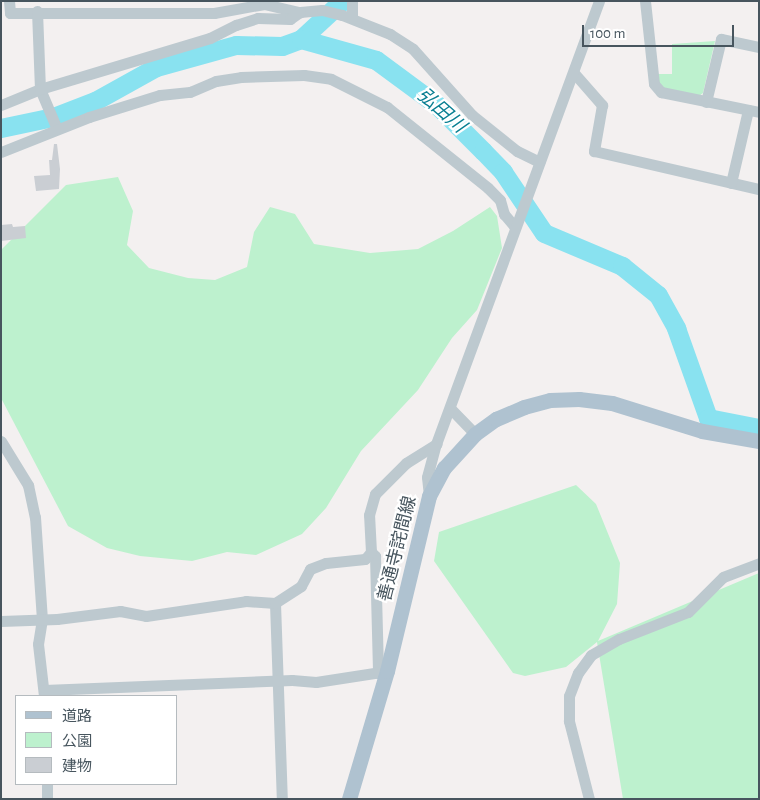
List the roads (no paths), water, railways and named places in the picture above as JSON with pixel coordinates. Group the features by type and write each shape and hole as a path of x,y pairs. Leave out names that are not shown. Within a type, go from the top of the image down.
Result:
{"main road":[{"name":"善通寺詫間線","path":"350,799 429,496 444,468 475,434 496,419 524,407 550,400 579,399 612,403 702,431 759,441"}],"street":[{"path":"9,1 10,12 45,8 97,7 214,13 264,4 300,12 322,10 347,16 390,34 413,50 472,115 516,151 540,162"},
{"path":"347,16 352,1"},
{"path":"429,496 427,477 436,444 599,1"},
{"path":"645,1 654,84 661,92 753,111 731,183"},
{"path":"45,8 40,89 56,129"},
{"path":"1,105 40,89 210,38 236,24 258,18 290,19 300,12"},
{"path":"706,102 721,38 759,47"},
{"path":"574,73 602,105 594,151 759,189"},
{"path":"1,152 56,129 160,95 190,92 216,81 304,75 330,79 387,107 488,188 500,200 504,214 516,224"},
{"path":"450,408 475,434"},
{"path":"1,441 28,485 32,498 38,541 42,619 38,644 44,693 278,682 316,682 383,672 375,556 371,552 370,503 375,494 406,463 436,444"},
{"path":"1,621 120,611 146,616 246,602 275,603 301,586 310,569 326,563 365,559 371,552"},
{"path":"589,799 569,721 569,696 578,673 591,655 619,639 688,612 723,577 759,563"},
{"path":"275,603 282,799"},
{"path":"47,785 47,799"}],"waterway":[{"path":"301,39 342,1"},
{"name":"弘田川","path":"1,128 53,117 95,101 156,67 236,45 282,46 301,39 376,60 437,105 483,151 503,172 544,233 622,266 658,295 676,328 708,418 759,428"}]}
